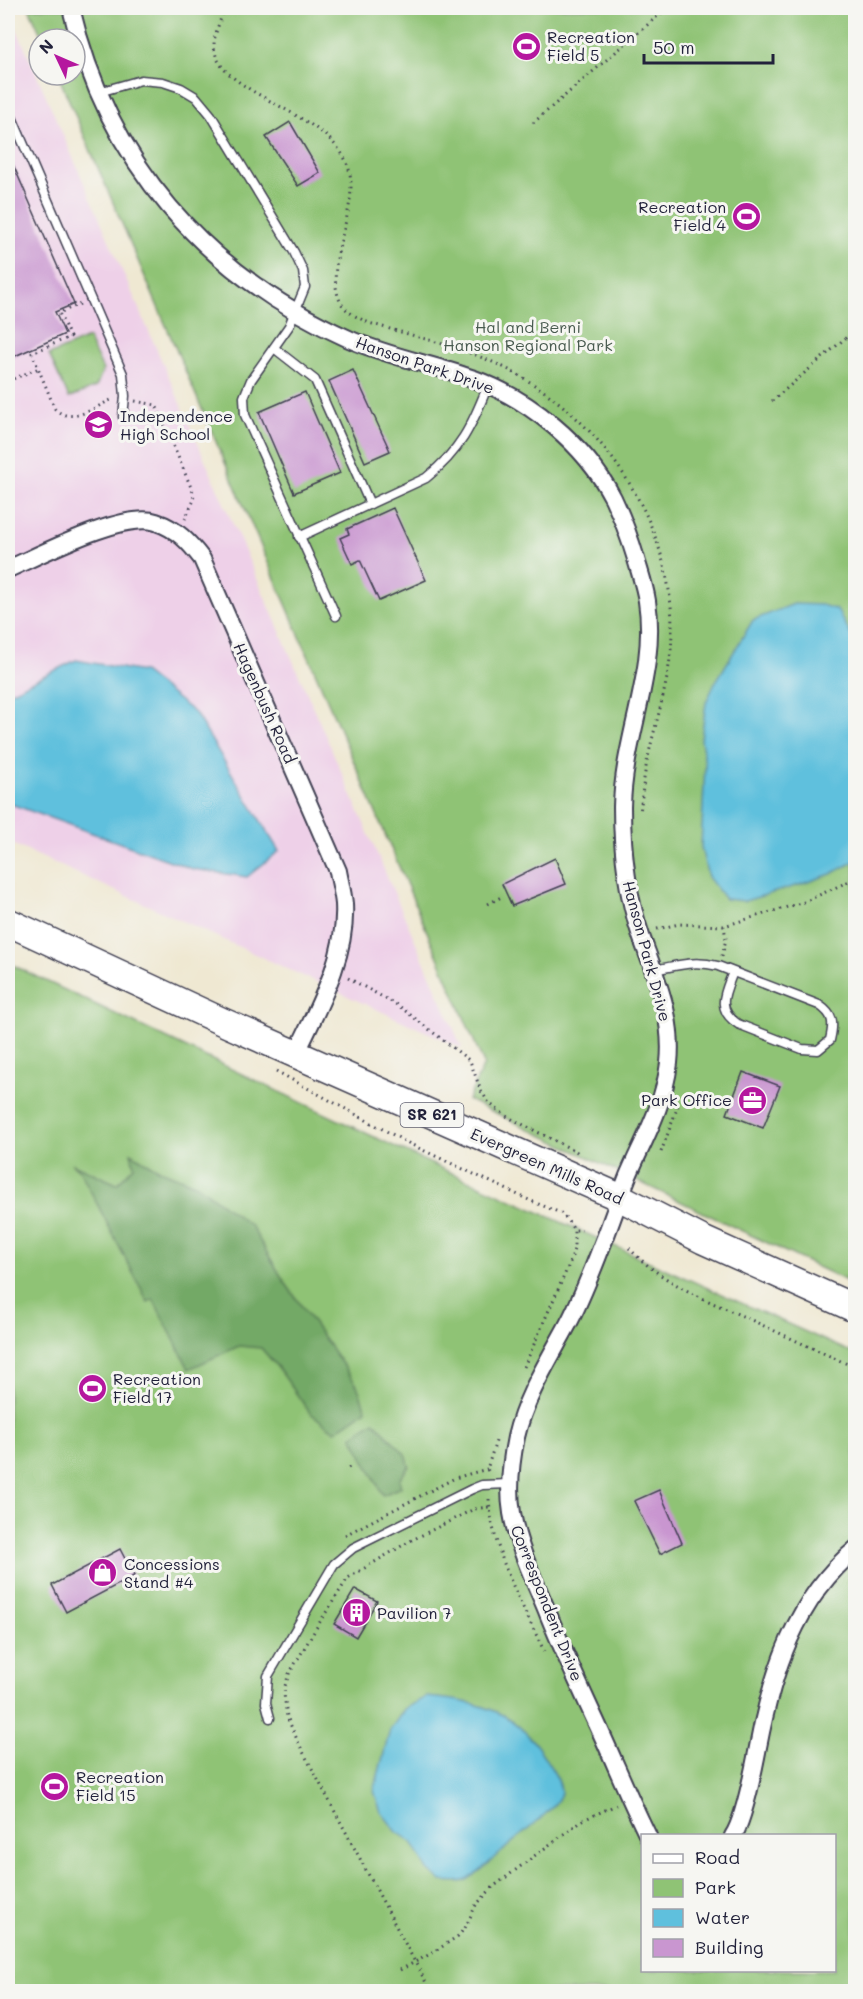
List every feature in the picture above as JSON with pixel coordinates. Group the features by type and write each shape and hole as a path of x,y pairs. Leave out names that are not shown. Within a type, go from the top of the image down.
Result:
{"main road":[{"name":"Evergreen Mills Road","path":"8,922 296,1054 621,1198 703,1240 855,1309"}],"street":[{"name":"Hanson Park Drive","path":"71,8 99,92 134,160 182,223 212,251 243,277 295,311 354,342 383,353 472,378 504,392 549,423 576,448 612,497 636,559 647,600 649,646 646,674 625,764 622,830 625,867 640,934 662,968 669,1035 669,1064 662,1096 651,1130 628,1177 621,1198"},
{"name":"Hagenbush Road","path":"8,569 113,524 133,520 154,520 170,528 187,540 202,559 338,871 344,904 341,942 327,989 296,1054"},
{"name":"Correspondent Drive","path":"621,1198 581,1299 549,1356 530,1397 517,1433 510,1484 511,1511 521,1548 566,1658 647,1834"},
{"path":"735,1834 754,1766 773,1679 787,1642 817,1589 855,1549"}],"lane":[{"path":"99,92 141,80 172,85 196,97 211,115 294,252 303,272 305,287 289,326 251,380 244,397 245,415 336,616"},
{"path":"8,108 123,375 125,400 123,417"},
{"path":"274,348 315,380 370,504"},
{"path":"299,537 426,478 441,466 454,452 469,429 488,385"},
{"path":"662,968 702,962 718,966 819,1005 828,1011 834,1025 830,1040 818,1050 802,1049 731,1020 725,1011 723,998 733,972"},
{"path":"270,1718 266,1703 268,1676 325,1576 343,1554 472,1489 482,1485 510,1484"}],"path":[{"path":"224,8 215,35 215,53 224,67 246,88 317,128 334,142 350,171 349,201 336,277 341,302 353,315 369,323 483,357 533,383 573,413 594,434 641,505 658,541 667,584 672,628 669,666 646,767 640,816"},
{"path":"533,123 667,8"},
{"path":"90,300 60,314 70,337 32,353 55,409 66,417 75,417 117,398 156,405 194,492 192,508 185,519"},
{"path":"772,401 855,329"},
{"path":"8,381 39,368"},
{"path":"657,929 679,924 724,926 804,902 855,878"},
{"path":"488,904 503,896"},
{"path":"654,922 662,968"},
{"path":"718,966 726,939 724,926"},
{"path":"346,977 399,1006 470,1061 481,1091 489,1103 506,1116 577,1152 583,1159"},
{"path":"274,1070 410,1144 566,1216 574,1230 574,1249 571,1260 520,1375"},
{"path":"661,1152 679,1103"},
{"path":"574,1230 582,1230"},
{"path":"629,1248 639,1259 699,1297 855,1368"},
{"path":"345,1536 455,1478 488,1471 500,1429"},
{"path":"348,1468 353,1465"},
{"path":"431,1992 300,1746 287,1717 284,1694 289,1674 348,1578 420,1536 474,1509 489,1507"},
{"path":"400,1970 458,1936 465,1928 476,1905 492,1887 581,1821 631,1797"}],"shaded area":[{"name":"Independence High School","path":"8,9 27,52 27,87 42,87 462,1048 8,842"}],"green space":[{"name":"Hal and Berni Hanson Regional Park","path":"29,8 855,8 855,1285 468,1100 484,1064 63,87 87,87 87,27 38,27"},
{"path":"88,338 103,370 96,387 69,398 49,355"},
{"path":"8,963 425,1161 855,1354 855,1991 8,1991"},
{"path":"131,1153 158,1169 197,1185 251,1226 284,1281 357,1385 366,1410 335,1431 310,1413 261,1348 239,1346 189,1369 153,1299 148,1302 80,1171 71,1163 117,1184 134,1166"},
{"path":"374,1421 407,1456 409,1466 399,1480 401,1487 383,1495 352,1436"}],"water":[{"path":"794,604 822,605 837,610 855,642 855,861 831,874 745,901 725,899 708,877 701,847 705,765 701,739 706,703 715,683 753,620"},
{"path":"76,660 143,672 195,713 279,851 247,877 193,869 8,803 8,693"},
{"path":"426,1697 481,1706 511,1720 536,1745 561,1788 559,1798 547,1812 480,1871 462,1882 441,1881 428,1870 412,1842 397,1832 381,1812 374,1791 390,1730 405,1708"}],"building":[{"path":"290,122 320,173 298,186 266,137"},
{"path":"8,153 74,304 55,312 65,334 8,359"},
{"path":"353,370 390,451 365,462 329,381"},
{"path":"305,392 340,473 294,493 259,412"},
{"path":"393,508 426,580 379,601 360,560 352,564 340,538 349,534 347,529"},
{"path":"555,858 566,884 512,906 502,884"},
{"name":"Park Office","path":"743,1072 780,1086 763,1128 727,1114"},
{"path":"659,1490 682,1543 660,1554 634,1501"},
{"path":"120,1549 134,1576 66,1612 52,1585"},
{"name":"Pavilion 7","path":"355,1589 377,1601 356,1637 334,1624"}],"place":[{"name":"Recreation Field 5","path":"526,46"},
{"name":"Recreation Field 4","path":"747,216"},
{"name":"Independence High School","path":"99,425"},
{"name":"Park Office","path":"753,1100"},
{"name":"Recreation Field 17","path":"92,1388"},
{"name":"Concessions Stand #4","path":"103,1573"},
{"name":"Pavilion 7","path":"356,1613"},
{"name":"Recreation Field 15","path":"55,1786"}]}
